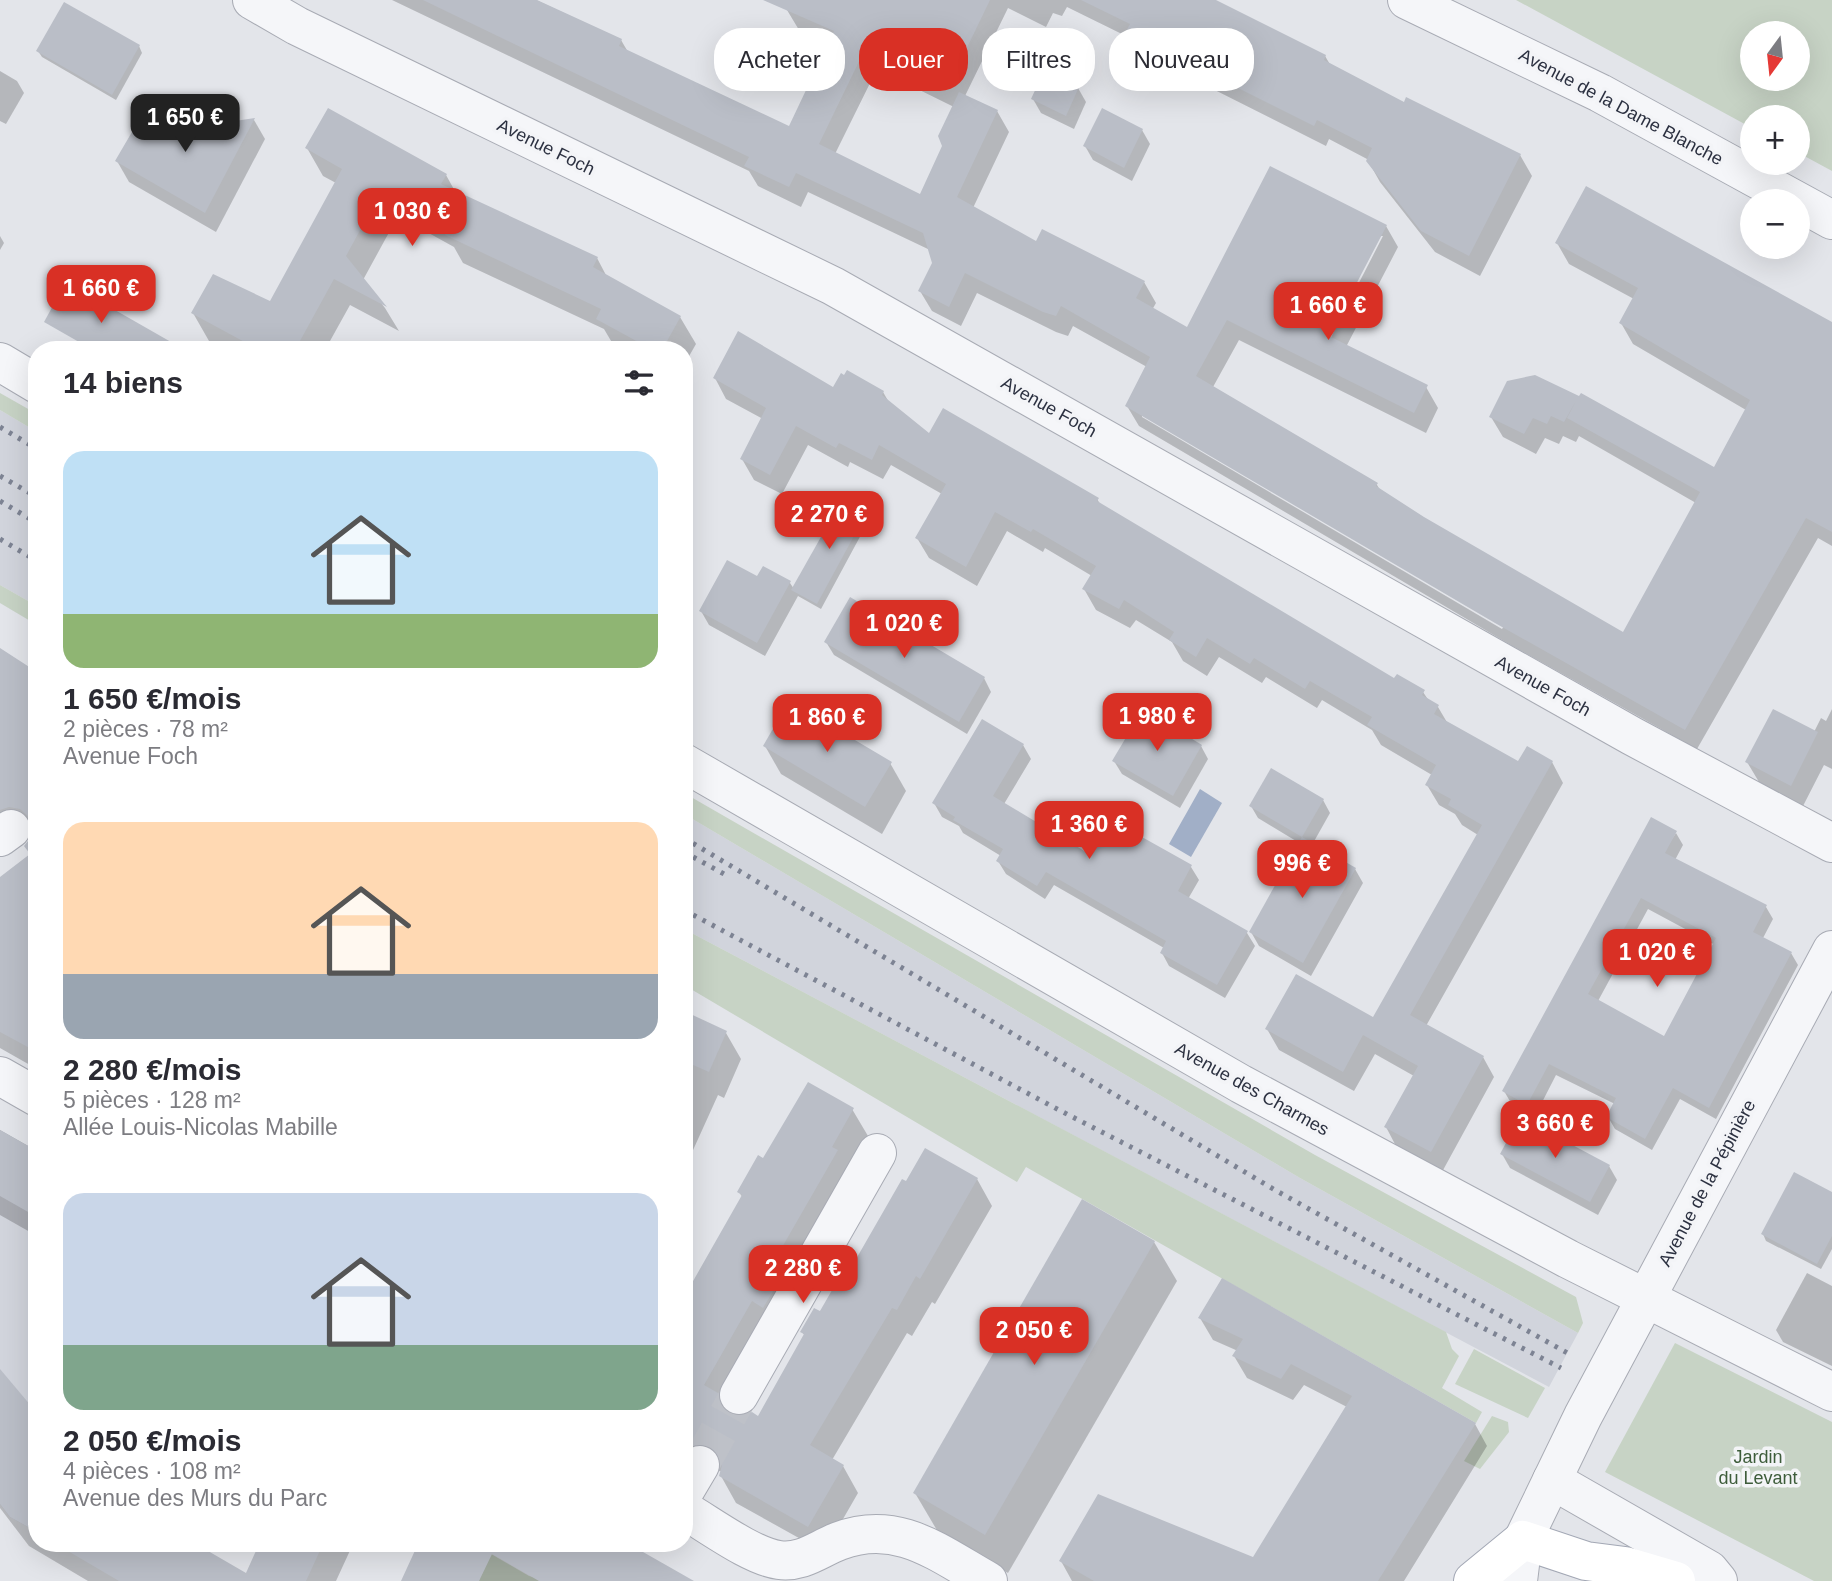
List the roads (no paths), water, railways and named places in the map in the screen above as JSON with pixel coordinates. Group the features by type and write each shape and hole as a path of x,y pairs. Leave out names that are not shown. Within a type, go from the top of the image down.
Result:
{"main road":[{"path":"1473,1581 1523,1540 1586,1561 1625,1566 1676,1581"}],"street":[{"name":"Avenue Foch","path":"252,0 309,32 833,286 1642,742 1832,843"},
{"name":"Avenue de la Dame Blanche","path":"1407,0 1600,93 1832,220"},
{"path":"0,362 28,379"},
{"name":"Avenue des Charmes","path":"693,768 1241,1084 1646,1298 1832,1392"},
{"name":"Avenue de la Pépinière","path":"1518,1581 1523,1540 1583,1416 1832,950"},
{"path":"0,1076 28,1092"},
{"path":"739,1395 877,1153"},
{"path":"1552,1480 1709,1570 1718,1581"},
{"path":"693,1515 775,1560 799,1559 838,1541 868,1533 886,1532 910,1538 988,1581"}],"water":[{"path":"1200,789 1222,803 1191,857 1169,844"}],"tunnel":[{"path":"700,1465 739,1395"}],"railway":[{"path":"0,427 28,444"},
{"path":"0,476 28,492"},
{"path":"0,501 28,518"},
{"path":"0,539 28,556"},
{"path":"693,843 1275,1190 1571,1355"},
{"path":"693,857 724,874"},
{"path":"693,915 1059,1110 1561,1368"}],"park label":[{"name":"Jardin du Levant","path":"1758,1467"}]}
